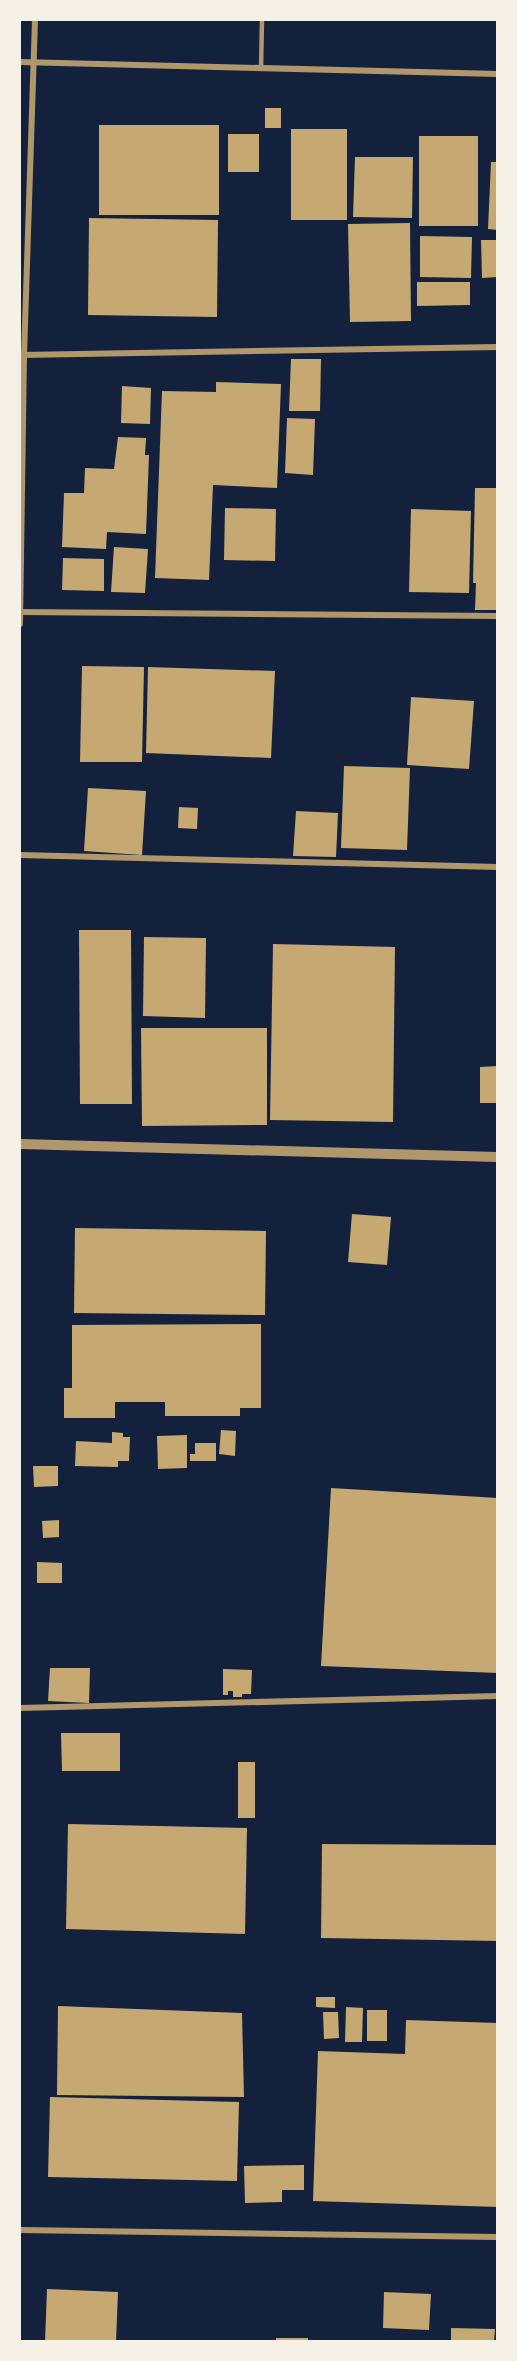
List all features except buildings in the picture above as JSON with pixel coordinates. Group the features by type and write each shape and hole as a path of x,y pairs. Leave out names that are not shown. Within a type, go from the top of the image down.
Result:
{"street":[{"path":"20,624 22,355 35,20"},
{"path":"20,62 498,74"},
{"path":"22,355 498,347"},
{"path":"20,612 498,616"},
{"path":"20,855 498,867"},
{"path":"20,1144 498,1157"},
{"path":"20,1708 498,1696"},
{"path":"20,2230 498,2237"}],"lane":[{"path":"261,69 262,20"}]}
